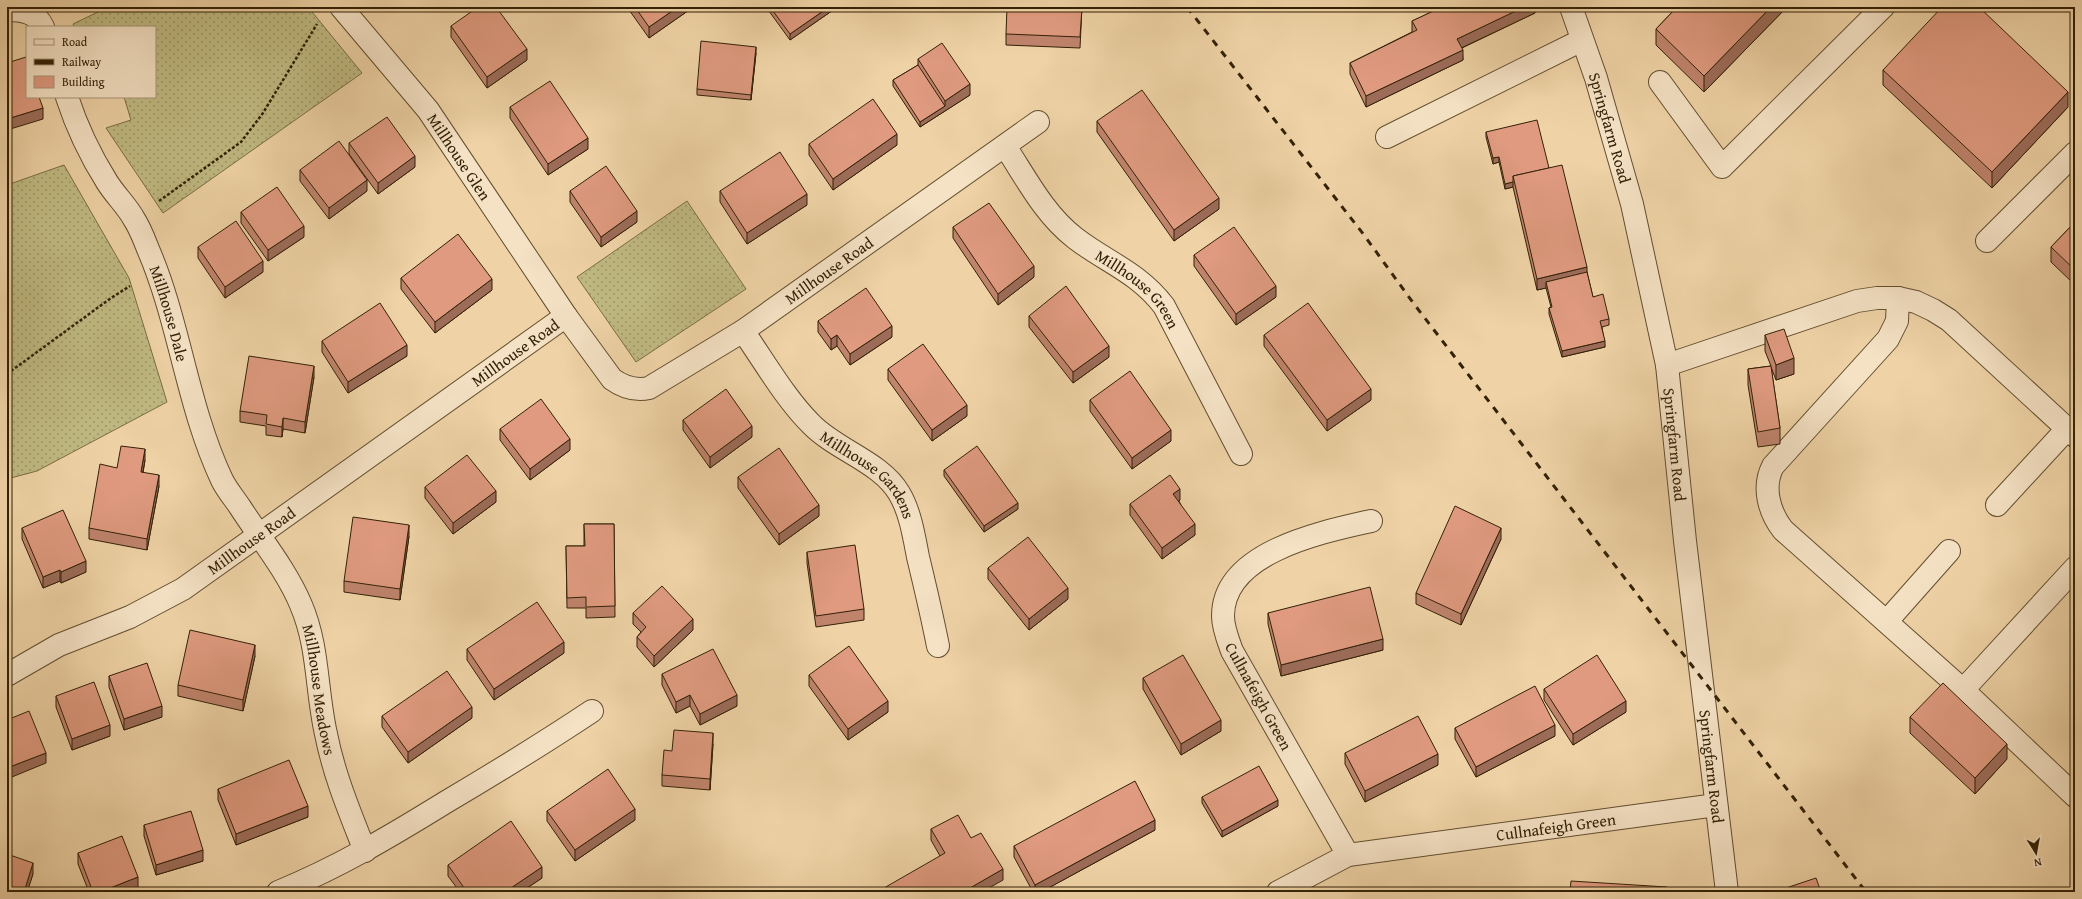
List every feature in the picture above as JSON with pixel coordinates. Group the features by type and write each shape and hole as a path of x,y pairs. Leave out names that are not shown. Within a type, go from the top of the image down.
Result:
{"street":[{"name":"Millhouse Glen","path":"341,7 428,110 566,316"},
{"name":"Springfarm Road","path":"1571,7 1596,78 1632,204 1667,365 1684,541 1727,892"},
{"path":"1660,82 1722,167 1883,7"},
{"path":"7,10 25,12 34,15 42,26"},
{"path":"1387,137 1582,40"},
{"name":"Millhouse Dale","path":"67,98 76,125 93,159 109,185 134,218 157,270 190,392 213,461 223,482 258,535"},
{"name":"Millhouse Road","path":"7,675 59,645 130,617 183,589 566,316 612,379 621,386 640,390 660,383 743,331 1038,122"},
{"name":"Millhouse Green","path":"1005,146 1042,204 1059,223 1075,238 1130,272 1160,300 1241,454"},
{"path":"1987,241 2075,153"},
{"path":"1667,365 1857,301 1877,298 1898,298 1916,302 1949,320 2071,432 1997,505"},
{"path":"1898,298 1897,321 1888,339 1778,460 1770,472 1768,499 1772,512 1783,530 1963,690 2075,796"},
{"name":"Millhouse Gardens","path":"743,331 800,413 811,425 847,451 873,467 888,479 899,492 913,534 938,646"},
{"name":"Cullnafeigh Green","path":"1348,855 1232,651 1224,627 1223,606 1229,591 1237,578 1261,559 1301,538 1371,521"},
{"name":"Millhouse Meadows","path":"258,535 300,603 313,638 325,732 332,763 346,805 366,851"},
{"path":"1887,621 1949,551"},
{"path":"1963,690 2075,568"},
{"path":"278,892 310,879 366,851 533,749 592,711"},
{"name":"Cullnafeigh Green","path":"1278,892 1348,855 1716,805"}],"path":[{"path":"134,218 241,142 263,113 320,20"},
{"path":"7,374 111,298 157,270"}],"shaded area":[{"path":"104,7 308,7 362,73 163,213 106,128 131,120 124,98 156,98 156,26 74,26 73,24 102,10"},
{"path":"64,165 129,278 167,402 37,471 7,479 7,185"},
{"path":"687,201 746,289 636,362 577,277"}],"building":[{"path":"478,7 496,7 527,49 487,77 451,26"},
{"path":"635,7 678,7 649,27"},
{"path":"770,7 829,7 790,34"},
{"path":"1007,7 1082,7 1080,37 1006,34"},
{"path":"1442,7 1524,7 1457,39 1463,50 1366,96 1350,63 1417,30 1412,21"},
{"path":"1677,7 1771,7 1704,76 1656,29"},
{"path":"1942,7 1979,7 2068,92 1992,172 1883,70"},
{"path":"701,41 756,47 751,95 697,89"},
{"path":"942,43 970,84 945,101 918,59"},
{"path":"26,57 26,98 39,98 43,108 7,119 7,63"},
{"path":"918,65 945,106 920,122 893,80"},
{"path":"550,81 588,138 548,164 510,107"},
{"path":"1142,90 1219,198 1174,230 1097,121"},
{"path":"873,99 897,134 833,179 809,144"},
{"path":"387,117 415,156 378,183 349,143"},
{"path":"1537,120 1549,168 1513,176 1513,182 1505,184 1499,157 1493,158 1486,132"},
{"path":"339,141 367,180 329,208 300,170"},
{"path":"780,152 807,194 747,233 720,191"},
{"path":"1562,165 1587,267 1537,279 1513,176"},
{"path":"606,166 637,211 601,237 570,191"},
{"path":"277,187 304,226 268,250 241,212"},
{"path":"989,203 1034,266 998,294 953,227"},
{"path":"236,221 263,261 225,287 198,247"},
{"path":"2075,222 2075,270 2051,247"},
{"path":"1234,227 1276,286 1236,314 1194,255"},
{"path":"458,234 492,279 435,322 401,278"},
{"path":"1587,272 1593,297 1603,294 1609,319 1600,321 1605,341 1562,351 1549,308 1552,307 1546,282"},
{"path":"1066,286 1109,346 1073,372 1029,316"},
{"path":"866,288 892,326 850,354 837,335 831,339 818,321"},
{"path":"380,303 407,345 348,382 322,341"},
{"path":"1308,303 1371,389 1327,420 1264,335"},
{"path":"1784,329 1794,358 1776,365 1765,335"},
{"path":"923,344 967,405 932,430 888,369"},
{"path":"249,356 314,366 305,422 283,418 282,427 266,424 267,415 240,411"},
{"path":"1771,366 1780,428 1758,432 1748,369"},
{"path":"1130,371 1171,430 1132,458 1090,400"},
{"path":"726,389 752,426 710,457 683,420"},
{"path":"541,399 570,439 530,469 500,429"},
{"path":"121,446 145,449 141,472 159,475 147,539 89,528 100,464 117,468"},
{"path":"977,446 1018,503 984,526 944,470"},
{"path":"779,448 819,505 779,534 738,477"},
{"path":"467,455 496,491 453,523 425,487"},
{"path":"1170,475 1180,489 1173,494 1195,524 1162,548 1130,504"},
{"path":"1455,506 1501,528 1461,614 1416,593"},
{"path":"63,510 86,561 61,572 60,570 43,577 22,528"},
{"path":"353,517 409,525 400,589 344,581"},
{"path":"584,524 614,524 615,606 586,607 586,597 567,598 566,546 585,546"},
{"path":"1028,537 1068,588 1029,619 988,568"},
{"path":"855,545 864,609 816,616 807,552"},
{"path":"7,571 11,580 7,582"},
{"path":"662,586 693,619 654,656 637,637 646,627 633,613"},
{"path":"1370,587 1383,639 1281,665 1268,613"},
{"path":"537,602 564,642 494,689 467,649"},
{"path":"190,630 255,645 243,700 178,685"},
{"path":"849,646 888,701 848,729 809,675"},
{"path":"713,649 737,695 700,714 690,695 676,702 662,674"},
{"path":"1183,655 1221,720 1181,744 1143,678"},
{"path":"1597,655 1626,701 1573,734 1544,689"},
{"path":"147,663 162,706 124,719 109,676"},
{"path":"447,671 472,707 408,752 382,716"},
{"path":"94,682 110,725 72,739 56,696"},
{"path":"1943,683 2007,744 1975,778 1910,717"},
{"path":"1535,686 1555,725 1476,767 1455,728"},
{"path":"29,711 46,753 7,768 7,720"},
{"path":"1418,716 1438,754 1365,791 1345,753"},
{"path":"674,730 713,733 710,779 662,775 664,750 672,751"},
{"path":"289,760 308,806 236,834 218,789"},
{"path":"1259,766 1278,800 1222,831 1202,797"},
{"path":"608,769 635,809 575,850 547,811"},
{"path":"1135,781 1155,820 1035,885 1014,846"},
{"path":"191,811 203,850 156,865 144,825"},
{"path":"958,815 971,838 981,833 1003,869 963,892 877,892 945,853 931,829"},
{"path":"511,821 542,867 505,892 467,892 448,865"},
{"path":"122,836 138,877 100,892 93,892 78,853"},
{"path":"7,854 33,863 24,892 12,889 11,892 7,892"},
{"path":"1816,878 1821,892 1774,892"},
{"path":"1571,881 1667,887 1667,892 1570,892"}],"railway":[{"path":"1187,7 1364,235 1414,304 1866,892"}]}
